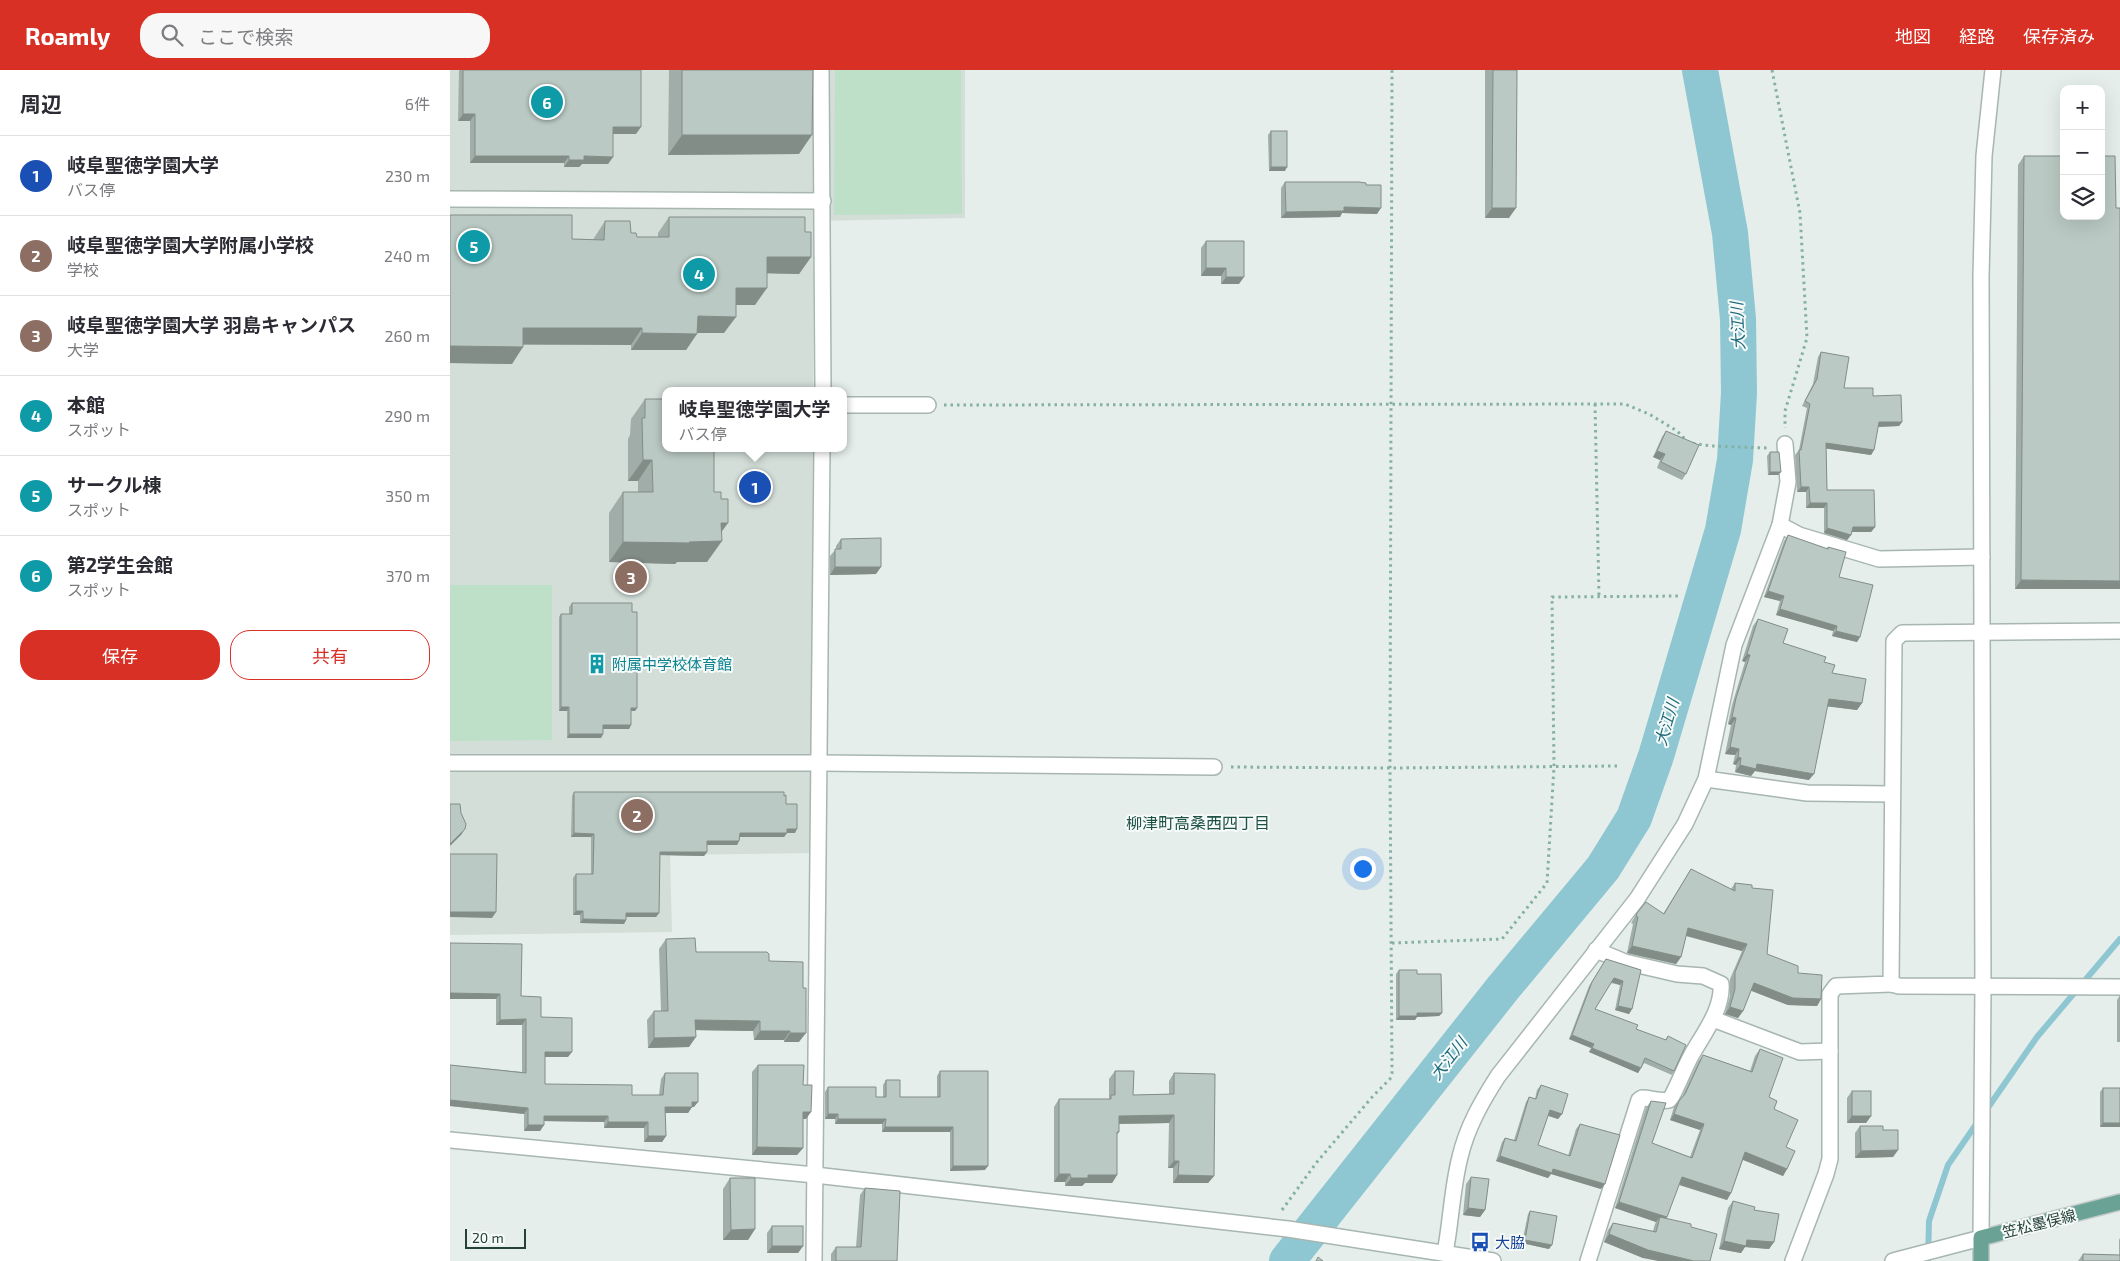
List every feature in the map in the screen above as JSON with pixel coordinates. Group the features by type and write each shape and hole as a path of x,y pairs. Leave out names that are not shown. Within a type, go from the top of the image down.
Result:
{"main road":[{"name":"笠松墨俣線","path":"1981,1238 2120,1202"},
{"path":"1981,1238 1981,1261"}],"street":[{"path":"821,70 823,387"},
{"path":"1900,1260 1981,1238 1983,632 1981,276 1984,156 1993,70"},
{"path":"450,199 823,201"},
{"path":"847,405 928,405"},
{"path":"1445,1253 1460,1156 1471,1124 1498,1076 1637,899 1685,824 1706,779 1734,645 1780,525 1788,482 1785,444"},
{"path":"814,1261 822,452"},
{"path":"1780,525 1799,535 1879,559 1982,557"},
{"path":"1891,984 1894,641 1902,633 2120,631"},
{"path":"450,763 819,763 1214,767"},
{"path":"1706,779 1806,794 1892,794"},
{"path":"1588,1261 1639,1100 1642,1098 1669,1100 1713,1019 1722,991 1721,984 1703,976 1677,974 1625,962 1596,950"},
{"path":"1792,1261 1830,1159 1830,994 1836,986 1891,984 1899,986 2120,987"},
{"path":"1713,1019 1800,1052 1830,1051"},
{"path":"450,1140 815,1175 1282,1228 1334,1236 1427,1256 1445,1253 1493,1261"}],"path":[{"path":"1282,1228 1279,1215 1317,1162 1373,1096 1390,1079 1392,1073 1390,768 1392,70"},
{"path":"1772,70 1800,213 1808,338 1784,411 1785,444"},
{"path":"1595,404 1599,597"},
{"path":"928,405 1625,404 1649,414 1677,430 1689,442 1712,446 1764,448"},
{"path":"1392,942 1502,940 1547,883 1554,767 1552,597 1679,596"},
{"path":"1214,767 1618,766"}],"shaded area":[{"path":"450,70 965,70 965,218 814,221 813,387 662,387 662,452 813,452 811,853 670,855 672,932 450,935"}],"green space":[{"path":"835,70 961,70 962,214 834,215"},
{"path":"450,585 552,585 552,740 450,741"}],"building":[{"path":"463,70 641,70 641,127 613,127 613,157 584,156 584,160 569,160 569,156 475,156 475,114 463,114"},
{"path":"682,70 813,70 812,135 682,135"},
{"path":"1493,70 1517,70 1516,208 1492,208"},
{"path":"1271,131 1287,131 1287,167 1271,167"},
{"path":"2024,156 2060,156 2060,220 2105,220 2105,156 2115,156 2116,208 2120,208 2120,581 2021,580"},
{"path":"1285,182 1359,182 1366,183 1366,185 1381,185 1381,208 1344,207 1344,211 1286,212"},
{"path":"450,215 572,215 572,239 604,240 605,221 630,221 631,233 636,233 637,237 669,237 669,217 805,217 805,232 811,232 811,257 767,257 767,288 736,288 736,317 698,316 697,334 642,333 642,328 523,328 523,347 450,346"},
{"path":"1206,241 1244,241 1244,277 1226,277 1226,268 1206,268"},
{"path":"1821,352 1849,357 1844,388 1873,388 1873,396 1901,395 1902,422 1879,422 1874,450 1826,443 1827,490 1874,490 1875,527 1853,527 1851,535 1827,528 1827,503 1810,503 1809,487 1801,487 1799,450 1801,450 1810,404 1805,401 1817,379"},
{"path":"645,399 662,399 662,452 714,452 714,492 721,492 721,499 728,499 728,523 721,523 722,541 690,543 623,542 623,492 653,492 652,460 643,460 642,418 645,418"},
{"path":"1666,431 1699,445 1686,474 1661,462 1665,454 1657,451"},
{"path":"1770,452 1779,452 1781,472 1770,472"},
{"path":"1788,535 1828,549 1828,547 1846,552 1839,577 1873,585 1860,637 1836,631 1837,626 1780,609 1784,596 1768,591"},
{"path":"881,538 881,567 835,567 835,549 841,549 841,539"},
{"name":"附属中学校体育館","path":"572,603 632,603 632,612 637,612 637,708 631,708 631,725 603,725 603,734 569,734 569,707 561,707 561,614 572,614"},
{"path":"1758,619 1788,629 1783,643 1826,657 1824,662 1835,665 1832,673 1866,679 1862,703 1829,699 1814,774 1757,764 1756,769 1740,765 1739,749 1730,747 1736,718 1732,717 1736,698 1750,655 1747,654"},
{"path":"574,792 784,792 786,804 797,804 797,829 787,829 787,833 740,833 739,841 707,841 707,852 660,852 659,913 626,913 626,920 583,919 583,911 576,911 576,874 593,874 594,834 574,833"},
{"path":"450,804 460,804 461,813 466,824 465,829 450,844"},
{"path":"450,854 497,854 496,912 450,912"},
{"path":"1691,869 1735,891 1735,883 1752,885 1752,888 1773,890 1767,954 1798,966 1798,973 1822,975 1821,999 1793,998 1754,983 1743,1011 1730,1007 1735,989 1735,972 1747,944 1688,928 1681,957 1632,946 1638,917 1636,916 1637,913 1646,902 1664,914"},
{"path":"695,938 696,952 767,952 769,954 769,961 803,962 803,988 806,988 806,1033 760,1031 760,1021 695,1020 696,1037 654,1038 654,1011 668,1011 666,939"},
{"path":"450,943 522,944 521,996 541,997 541,1017 572,1018 572,1052 545,1052 545,1084 632,1085 632,1095 663,1095 665,1073 698,1073 698,1102 692,1102 692,1107 665,1107 666,1136 648,1136 648,1122 608,1122 608,1116 544,1116 544,1125 528,1125 528,1108 450,1100 450,1065 526,1073 526,1019 500,1020 500,994 450,993"},
{"path":"1606,959 1641,970 1632,1009 1618,1006 1623,981 1614,978 1595,1009 1638,1025 1636,1029 1666,1040 1668,1036 1686,1045 1674,1071 1645,1058 1641,1068 1592,1048 1594,1044 1572,1035 1592,982"},
{"path":"1399,970 1417,970 1417,974 1441,974 1442,1013 1417,1013 1417,1016 1399,1016"},
{"path":"1760,1049 1783,1058 1769,1097 1777,1101 1774,1109 1798,1120 1786,1147 1795,1151 1787,1169 1745,1152 1731,1193 1682,1177 1667,1217 1619,1202 1651,1101 1666,1103 1652,1143 1692,1158 1704,1124 1674,1114 1703,1055 1752,1072"},
{"path":"758,1065 804,1065 803,1085 812,1085 811,1112 803,1112 803,1148 757,1147"},
{"path":"940,1071 988,1071 988,1166 953,1166 953,1127 885,1127 886,1119 838,1119 838,1114 828,1114 828,1087 876,1087 876,1097 886,1097 886,1080 900,1080 900,1097 940,1097"},
{"path":"1115,1071 1134,1071 1133,1095 1174,1094 1174,1073 1215,1074 1214,1176 1178,1175 1179,1161 1174,1161 1174,1115 1119,1116 1117,1175 1088,1175 1088,1178 1071,1178 1070,1174 1059,1174 1059,1099 1111,1099 1111,1095 1115,1095"},
{"path":"1541,1085 1568,1094 1562,1114 1550,1110 1538,1145 1570,1156 1580,1124 1620,1135 1605,1184 1553,1169 1552,1173 1500,1156 1505,1138 1516,1141 1529,1097 1536,1099"},
{"path":"2103,1088 2120,1088 2120,1123 2103,1123"},
{"path":"1852,1091 1871,1091 1871,1116 1852,1116"},
{"path":"1860,1126 1883,1126 1883,1130 1898,1130 1898,1150 1861,1151"},
{"path":"1471,1177 1489,1179 1485,1210 1468,1208"},
{"path":"730,1178 755,1178 755,1229 731,1230"},
{"path":"865,1188 900,1191 897,1261 836,1261 836,1247 861,1247"},
{"path":"1733,1201 1755,1207 1754,1210 1779,1214 1774,1242 1747,1240 1746,1246 1724,1241"},
{"path":"1530,1211 1557,1216 1552,1245 1525,1240"},
{"path":"1660,1217 1691,1224 1691,1227 1717,1234 1710,1261 1694,1261 1648,1250 1609,1234 1613,1223 1656,1232"},
{"path":"772,1226 803,1226 803,1246 772,1246"},
{"path":"2083,1254 2120,1255 2120,1261 2083,1261"}],"waterway":[{"name":"大江川","path":"1287,1261 1503,988 1603,868 1634,818 1656,756 1723,530 1735,460 1739,393 1738,319 1730,233 1700,70"},
{"path":"1985,1112 2037,1037 2120,939"},
{"path":"1928,1261 1929,1221 1948,1165 1979,1120"}],"place":[{"name":"第2学生会館","path":"547,102"},
{"name":"サークル棟","path":"474,246"},
{"name":"本館","path":"699,274"},
{"name":"岐阜聖徳学園大学","path":"755,487"},
{"name":"岐阜聖徳学園大学 羽島キャンパス","path":"631,577"},
{"name":"附属中学校体育館","path":"597,664"},
{"name":"岐阜聖徳学園大学附属小学校","path":"637,815"},
{"name":"大脇","path":"1480,1242"}],"district":[{"name":"柳津町高桑西四丁目","path":"1198,822"}]}
